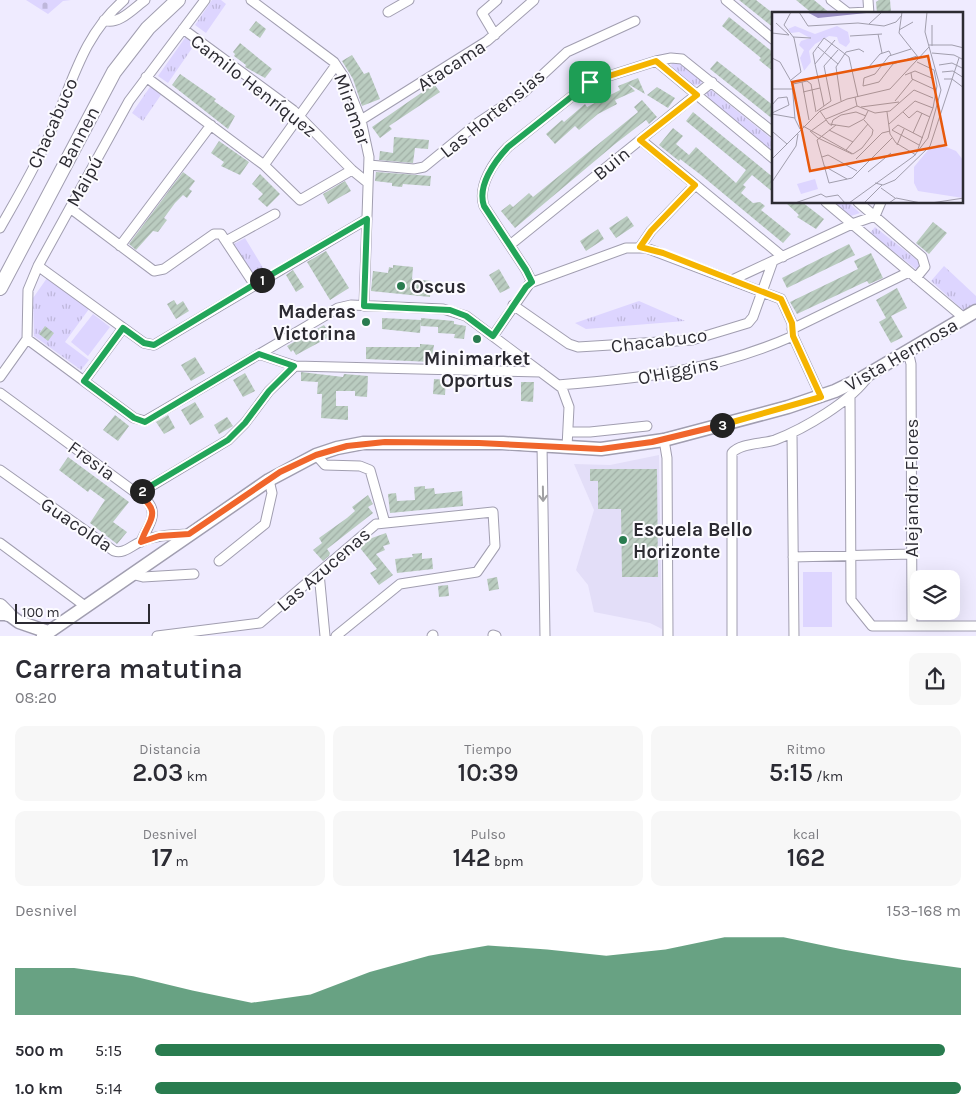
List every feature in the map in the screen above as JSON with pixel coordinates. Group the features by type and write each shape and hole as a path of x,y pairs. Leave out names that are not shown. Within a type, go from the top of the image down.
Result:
{"main road":[{"name":"Bannen","path":"0,288 114,72 148,28 178,0"},
{"name":"Vista Hermosa","path":"7,614 45,634 269,480 316,455 347,446 380,442 611,448 664,440 821,397 872,372 976,311"},
{"name":"Vista Hermosa","path":"7,614 23,636"}],"street":[{"name":"Chacabuco","path":"0,228 52,130 82,55 104,20 124,0"},
{"path":"104,20 112,22 118,20 145,0"},
{"name":"Maipú","path":"28,339 28,290 38,266 121,114 146,77 205,0"},
{"name":"Miramar","path":"251,0 336,65 361,120 367,141 369,165 364,306"},
{"path":"388,12 409,0"},
{"path":"495,35 482,13 497,0"},
{"name":"Atacama","path":"361,120 495,35 534,0"},
{"path":"726,0 772,38"},
{"path":"831,0 847,12"},
{"name":"Las Hortensias","path":"369,165 414,169 424,167 480,122 523,93 567,52 635,21"},
{"name":"Camilo Henríquez","path":"183,29 300,116 352,170 368,183"},
{"path":"532,282 484,206 482,196 484,186 499,158 508,147 583,86 603,77 656,61 671,58 682,59 772,130"},
{"path":"656,61 772,157"},
{"path":"264,165 336,65"},
{"path":"146,77 264,165 300,200 352,170"},
{"name":"Buin","path":"510,245 712,82"},
{"path":"120,246 210,125"},
{"path":"640,140 783,257"},
{"path":"640,247 651,231 695,185"},
{"path":"828,204 964,318"},
{"path":"860,204 922,257 925,267 913,275"},
{"path":"732,280 852,224 875,216 880,204"},
{"path":"70,208 156,272 164,269 214,234 221,234 254,284"},
{"path":"226,241 275,214"},
{"path":"38,266 144,343 154,345 254,284 367,219"},
{"path":"493,336 513,305 532,282 626,248 640,247 663,253 783,300 793,332 821,397"},
{"name":"Chacabuco","path":"513,305 569,344 589,348 692,340 744,326 753,317 774,261"},
{"name":"O'Higgins","path":"558,385 658,376 742,357 913,275"},
{"path":"0,377 28,339 134,418 145,422 332,310 344,306 450,310 466,316 558,385 568,402 567,447"},
{"path":"84,381 123,328"},
{"name":"Alejandro Flores","path":"908,351 911,364 912,626"},
{"path":"259,354 294,366 541,372"},
{"path":"138,494 228,440 245,423 269,391 294,366"},
{"path":"732,636 732,454 737,448 768,442 792,433 850,398 872,372"},
{"name":"Fresia","path":"0,393 150,504 153,511 151,521 141,542"},
{"path":"850,398 851,600 872,626 976,626"},
{"path":"568,432 590,432 647,426"},
{"path":"792,433 794,636"},
{"path":"664,440 667,458 668,636"},
{"path":"542,445 545,636"},
{"path":"316,455 326,465 368,468 372,473 385,523"},
{"name":"Guacolda","path":"0,470 114,551 122,552 141,542 159,536 189,534"},
{"path":"219,561 265,524 272,493 269,480"},
{"name":"Las Azucenas","path":"157,636 260,623 319,574 322,568 371,527 385,523 493,512 495,546 477,572 400,584 336,636"},
{"path":"0,543 85,606"},
{"path":"793,557 912,554"},
{"path":"131,574 143,577 194,574"},
{"path":"319,574 325,636"}],"shaded area":[{"name":"Escuela Bello Horizonte","path":"659,455 662,629 650,623 594,612 588,585 576,570 594,510 574,464 610,465"}],"green space":[{"path":"26,0 71,0 63,1 48,14"},
{"path":"212,0 221,0 226,4 206,33 195,25"},
{"path":"187,35 197,41 168,83 158,76"},
{"path":"673,62 681,62 702,80 701,84 693,86 673,68 671,65"},
{"path":"152,84 163,92 143,121 132,113"},
{"path":"710,89 772,139 772,151 709,99 706,93"},
{"path":"836,204 850,204 860,213 851,216"},
{"path":"875,227 922,264 917,270 870,233"},
{"path":"245,238 265,271 254,278 234,244"},
{"path":"944,266 976,296 976,304 965,312 931,281"},
{"path":"47,278 89,309 65,342 89,360 81,370 34,336 33,298"},
{"path":"639,301 685,321 586,329 575,323"},
{"path":"93,314 110,327 88,356 71,342"},
{"path":"803,572 832,572 832,627 803,627"}],"building":[{"path":"739,0 756,0 772,12 772,26"},
{"path":"796,0 814,0 829,12 811,12"},
{"path":"879,0 890,0 891,12 877,12 876,2"},
{"path":"729,17 772,51 772,70 759,60 761,58 722,26"},
{"path":"256,21 266,29 260,38 249,30"},
{"path":"240,43 272,69 265,78 245,67 246,65 234,56 233,52"},
{"path":"352,55 364,74 369,72 380,99 362,106 353,79 342,61"},
{"path":"717,61 772,104 772,118 710,69"},
{"path":"180,74 216,99 214,101 235,116 228,129 172,85"},
{"path":"638,78 645,94 628,84 635,91 615,100 617,104 598,114 579,130 575,126 555,144 546,134 585,104 587,107 620,90 618,86"},
{"path":"434,84 440,92 389,126 392,129 380,138 372,127"},
{"path":"657,87 675,98 668,108 647,95"},
{"path":"642,100 657,117 649,124 646,120 615,144 515,228 501,211 510,204 513,207 529,193 533,197 638,112 634,107"},
{"path":"693,112 772,176 772,191 752,175 743,185 746,187 741,193 753,203 760,202 765,206 761,210 791,234 783,243 701,175 659,145 673,128 683,136 676,144 689,155 696,147 736,183 746,170 686,121"},
{"path":"394,137 429,140 428,149 415,148 413,163 379,160 380,151 393,153"},
{"path":"219,141 249,162 240,175 221,166 224,162 211,153"},
{"path":"183,172 195,181 189,189 192,191 187,198 183,195 175,203 164,218 167,220 158,232 153,231 136,250 129,244"},
{"path":"376,172 431,176 430,186 403,184 402,187 392,186 392,183 375,181"},
{"path":"260,174 280,194 267,207 258,199 263,194 252,184"},
{"path":"345,181 351,191 328,204 323,194"},
{"path":"787,204 805,204 824,219 816,229 797,217 799,215"},
{"path":"627,216 634,226 616,238 609,228"},
{"path":"933,222 947,233 929,254 916,243"},
{"path":"598,229 604,239 586,251 580,241"},
{"path":"849,244 855,255 787,288 782,278"},
{"path":"326,251 349,288 330,300 307,262"},
{"path":"871,253 883,278 869,284 867,281 797,314 790,302 858,269 854,261"},
{"name":"Oscus","path":"393,265 413,267 412,279 431,281 430,297 371,291 373,271 388,273 389,267 393,268"},
{"path":"499,269 510,288 500,293 489,275"},
{"path":"293,270 304,287 296,292 286,275"},
{"path":"897,288 907,308 891,316 903,337 891,343 879,322 886,318 876,300"},
{"path":"174,300 177,305 183,301 189,311 176,319 167,304"},
{"path":"382,318 421,320 420,333 382,329"},
{"path":"421,318 454,321 454,324 466,326 464,339 454,338 455,334 438,333 438,327 421,326"},
{"path":"324,325 331,336 296,355 293,350 291,352 287,346"},
{"path":"45,326 54,333 48,341 39,334"},
{"path":"420,344 434,345 431,362 366,359 366,347 420,347"},
{"path":"195,357 205,373 191,381 181,365"},
{"path":"301,372 343,377 344,374 368,376 367,397 355,396 355,391 336,391 336,406 348,406 348,420 321,418 322,394 317,394 318,382 301,381"},
{"path":"245,373 255,391 243,397 233,380"},
{"path":"434,379 446,380 445,395 433,394"},
{"path":"521,382 534,382 533,402 521,401"},
{"path":"195,402 204,417 190,425 181,410"},
{"path":"115,415 129,426 118,441 103,430"},
{"path":"168,415 175,428 164,434 156,422"},
{"path":"227,417 233,426 219,434 214,425"},
{"path":"68,457 129,502 113,522 127,532 117,544 90,523 105,500 90,489 88,492 59,470"},
{"path":"590,469 657,469 658,577 622,577 621,509 598,509 598,481 590,481"},
{"path":"425,486 425,489 434,488 435,494 462,491 463,506 390,513 388,494 396,493 397,501 415,500 414,487"},
{"path":"368,495 373,504 368,507 373,513 327,549 330,553 329,556 323,561 313,550 322,543 319,538 355,511 352,507"},
{"path":"386,533 390,544 383,546 385,550 376,554 393,575 379,585 370,573 377,569 360,548 372,538"},
{"path":"422,553 422,559 432,558 433,569 397,573 395,559 413,557 412,554"},
{"path":"497,577 499,589 489,591 487,579"},
{"path":"448,585 449,596 439,597 438,586"}],"place":[{"name":"Oscus","path":"401,286"},
{"name":"Maderas Victorina","path":"366,322"},
{"name":"Minimarket Oportus","path":"477,339"},
{"name":"Escuela Bello Horizonte","path":"623,540"}],"route":[{"path":"656,61 697,95 640,140 695,185 643,240 640,247 663,253 781,299 792,323 793,336 821,397 673,438 621,447 601,449 503,443 374,442 355,444 326,451 298,462 280,472 189,534 159,536 141,542 151,521 153,511 150,504 138,494 228,440 245,423 269,391 294,366 259,354 151,419 142,422 84,381 123,328 147,345 154,345 254,284 367,219 364,306 450,310 466,316 493,336 526,287 532,282 484,206 482,191 495,164 508,147 590,82 656,61"}]}
